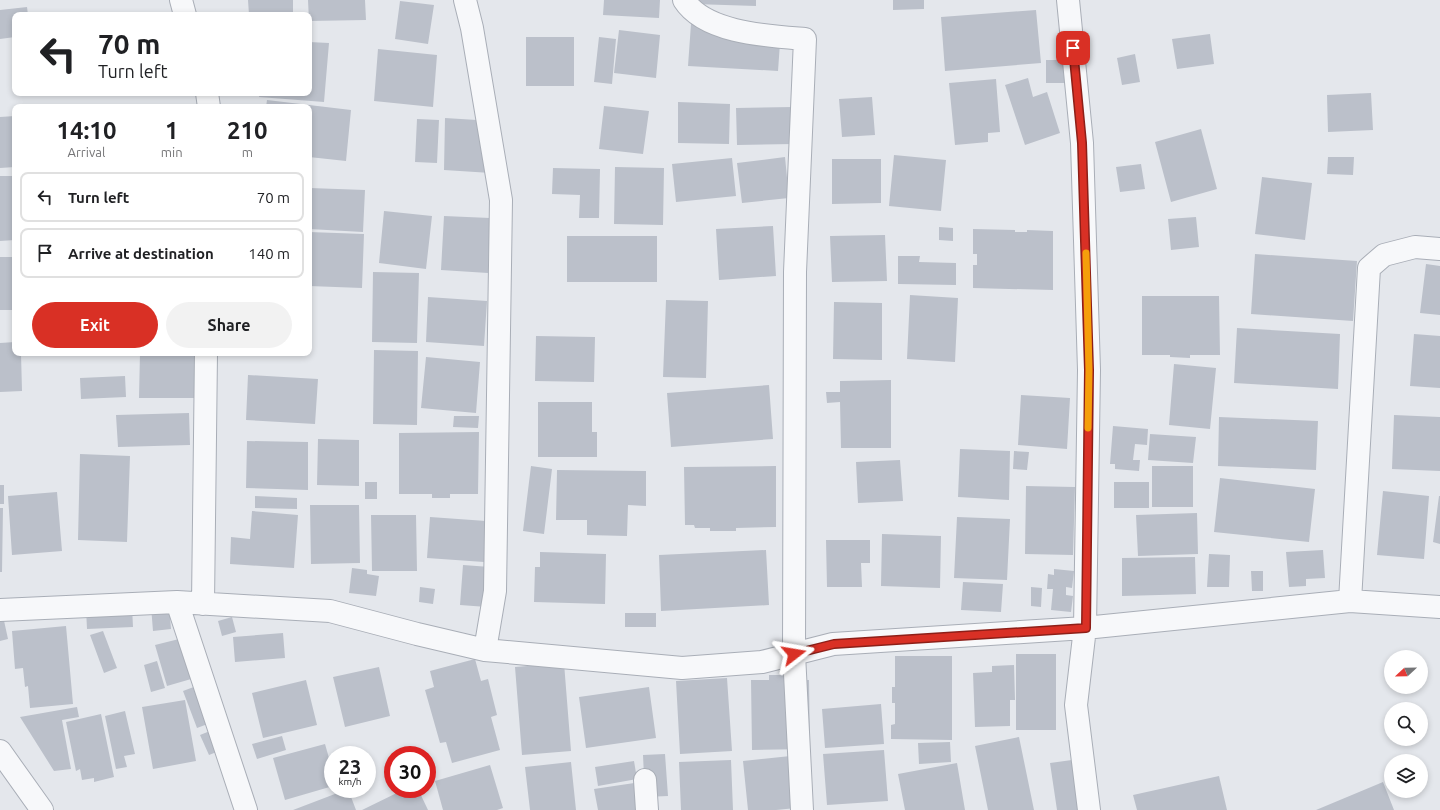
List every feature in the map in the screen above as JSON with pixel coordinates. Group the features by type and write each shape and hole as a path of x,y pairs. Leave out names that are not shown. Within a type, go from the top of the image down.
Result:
{"street":[{"path":"181,0 183,12"},
{"path":"465,0 472,28 501,200 495,591 485,650"},
{"path":"684,0 688,7 700,17 741,32 805,39 794,272 794,654 802,810"},
{"path":"1068,0 1082,143 1088,347 1086,628 1076,705 1089,810"},
{"path":"1350,601 1369,268 1384,255 1414,247 1440,249"},
{"path":"203,604 206,356"},
{"path":"0,610 177,602 330,611 485,650 682,668 762,662 834,644 1086,628 1350,601 1440,607"},
{"path":"177,602 246,810"},
{"path":"0,751 42,810"},
{"path":"645,780 647,810"}],"building":[{"path":"248,0 293,0 293,12 249,12"},
{"path":"308,0 365,0 366,20 312,21 312,12 309,12"},
{"path":"604,0 660,0 659,18 603,15"},
{"path":"694,0 756,0 756,6 694,4"},
{"path":"893,0 924,0 924,9 893,10"},
{"path":"400,1 434,5 428,44 395,39"},
{"path":"27,7 28,12 12,12 12,37 0,39 0,10"},
{"path":"1036,10 1041,63 945,71 941,17"},
{"path":"691,24 781,29 778,71 688,66"},
{"path":"619,30 660,35 656,78 614,73"},
{"path":"1210,34 1214,64 1177,69 1172,39"},
{"path":"526,37 574,37 574,86 526,86"},
{"path":"599,37 616,39 612,84 594,82"},
{"path":"312,42 329,43 324,102 259,97 312,96"},
{"path":"378,49 437,55 433,107 374,101"},
{"path":"1135,54 1140,82 1122,85 1117,58"},
{"path":"1046,60 1068,60 1068,83 1046,83"},
{"path":"1028,78 1033,97 1047,92 1060,133 1025,145 1005,85"},
{"path":"996,79 1000,132 988,133 988,142 955,145 949,83"},
{"path":"1371,93 1373,130 1328,132 1327,95"},
{"path":"872,97 875,135 842,137 839,99"},
{"path":"267,100 301,104 266,104"},
{"path":"678,102 730,104 729,144 678,143"},
{"path":"312,105 351,110 346,161 312,157"},
{"path":"604,106 649,111 643,154 599,149"},
{"path":"793,107 794,144 737,145 736,108"},
{"path":"12,116 12,167 0,168 0,117"},
{"path":"445,118 493,121 491,173 444,170"},
{"path":"417,119 439,120 437,163 415,162"},
{"path":"1201,129 1217,189 1171,202 1155,142"},
{"path":"894,155 946,160 941,211 889,206"},
{"path":"785,157 789,198 742,203 737,163"},
{"path":"1328,157 1354,157 1353,175 1327,174"},
{"path":"732,158 736,196 676,202 672,164"},
{"path":"832,159 881,159 881,203 832,204"},
{"path":"1141,164 1145,189 1120,192 1116,167"},
{"path":"615,167 664,168 663,225 614,224"},
{"path":"553,168 600,169 599,218 579,218 580,195 552,194"},
{"path":"0,176 12,176 12,240 0,241"},
{"path":"1262,177 1312,183 1305,240 1255,234"},
{"path":"312,188 365,190 363,232 312,229"},
{"path":"384,211 432,216 426,269 379,263"},
{"path":"444,216 490,218 488,273 441,270"},
{"path":"1196,217 1199,247 1171,250 1168,219"},
{"path":"773,226 776,276 719,280 716,229"},
{"path":"939,227 953,228 953,241 939,240"},
{"path":"973,229 1015,230 1015,232 1027,232 1027,230 1053,231 1053,290 973,288 973,265 977,265 977,254 973,254"},
{"path":"312,232 364,234 362,288 312,286"},
{"path":"885,235 887,281 832,282 830,236"},
{"path":"567,236 657,236 657,282 567,282"},
{"path":"1255,254 1357,261 1353,321 1251,314"},
{"path":"898,256 920,256 919,262 956,263 956,285 898,284"},
{"path":"0,257 12,257 12,310 0,310"},
{"path":"1426,264 1440,266 1440,315 1420,313"},
{"path":"373,272 419,273 417,343 372,342"},
{"path":"910,295 958,298 955,362 907,359"},
{"path":"1142,296 1219,296 1220,355 1190,355 1190,358 1170,357 1170,355 1142,355"},
{"path":"428,297 487,301 484,346 426,342"},
{"path":"666,300 708,301 706,378 663,377"},
{"path":"834,302 882,303 882,360 833,359"},
{"path":"1237,328 1340,334 1338,389 1234,383"},
{"path":"1414,334 1440,336 1440,388 1410,386"},
{"path":"536,336 595,337 594,382 535,381"},
{"path":"12,342 12,356 21,356 22,391 0,392 0,343"},
{"path":"374,350 418,351 417,425 373,424"},
{"path":"140,356 194,356 194,398 139,398"},
{"path":"426,357 480,362 476,413 421,408"},
{"path":"1174,364 1216,368 1210,429 1169,425"},
{"path":"248,375 318,379 315,424 246,420"},
{"path":"125,376 126,397 81,399 80,378"},
{"path":"891,380 891,448 841,448 840,402 827,403 826,392 840,392 840,381"},
{"path":"769,385 773,439 671,447 667,393"},
{"path":"1021,395 1070,398 1067,449 1018,445"},
{"path":"538,402 592,402 592,432 597,432 597,457 538,457"},
{"path":"189,413 190,445 118,447 116,415"},
{"path":"1394,415 1440,417 1440,471 1392,469"},
{"path":"454,416 479,416 478,428 453,427"},
{"path":"1219,417 1318,421 1316,470 1218,466"},
{"path":"1113,426 1148,429 1147,445 1135,444 1133,460 1140,460 1139,471 1115,469 1115,464 1110,464"},
{"path":"479,432 478,494 450,494 450,498 432,498 432,494 399,494 399,433"},
{"path":"1150,434 1196,437 1193,463 1148,460"},
{"path":"318,439 359,440 359,486 317,485"},
{"path":"247,441 308,442 308,490 246,488"},
{"path":"960,449 1010,451 1009,500 958,497"},
{"path":"1014,451 1029,452 1027,470 1013,469"},
{"path":"80,454 130,456 127,542 78,540"},
{"path":"900,460 903,501 858,503 856,462"},
{"path":"531,466 552,469 544,534 523,531"},
{"path":"776,466 776,527 736,528 736,531 710,531 710,528 695,528 694,525 685,525 684,467"},
{"path":"1152,466 1193,466 1193,507 1152,507"},
{"path":"557,470 646,471 646,506 628,505 627,536 587,535 587,520 556,520"},
{"path":"1220,478 1315,489 1309,542 1214,532"},
{"path":"365,482 377,482 377,499 365,499"},
{"path":"1114,482 1149,482 1149,508 1114,508"},
{"path":"0,485 4,485 4,504 0,504"},
{"path":"1026,486 1075,487 1073,555 1025,554"},
{"path":"1383,491 1429,496 1424,559 1377,555"},
{"path":"57,492 62,551 12,555 8,496"},
{"path":"255,496 297,498 297,509 255,508"},
{"path":"1440,496 1440,544 1433,542"},
{"path":"310,505 359,505 360,563 311,564"},
{"path":"0,508 3,508 2,572 0,572"},
{"path":"252,511 298,515 294,568 230,564 231,537 250,539"},
{"path":"1197,513 1198,554 1138,556 1136,515"},
{"path":"371,515 416,515 417,571 372,571"},
{"path":"430,517 486,521 484,562 427,558"},
{"path":"957,517 1010,519 1007,580 954,578"},
{"path":"882,534 941,536 940,588 881,586"},
{"path":"826,540 870,540 870,563 861,563 862,587 827,587"},
{"path":"766,550 769,605 661,611 659,555"},
{"path":"1323,550 1325,578 1306,579 1306,586 1289,587 1286,552"},
{"path":"540,552 606,554 605,604 534,602 535,567 540,567"},
{"path":"1209,554 1230,555 1229,587 1207,587"},
{"path":"1195,557 1196,594 1122,596 1122,558"},
{"path":"463,565 490,567 487,607 460,605"},
{"path":"352,568 367,570 367,574 379,576 376,596 349,593"},
{"path":"1054,569 1074,571 1072,588 1066,587 1066,595 1073,596 1071,612 1051,610 1053,589 1047,589 1048,574 1054,575"},
{"path":"1251,571 1263,571 1263,591 1252,591"},
{"path":"963,582 1003,584 1001,612 961,610"},
{"path":"420,587 435,589 433,604 419,602"},
{"path":"1031,587 1042,588 1041,607 1031,606"},
{"path":"169,604 171,629 153,631 151,606"},
{"path":"132,607 133,627 87,629 86,609"},
{"path":"625,613 656,613 656,627 625,627"},
{"path":"3,616 8,639 0,641 0,617"},
{"path":"232,617 236,632 222,636 218,621"},
{"path":"66,626 73,704 30,708 28,686 25,687 23,668 15,669 12,631"},
{"path":"103,631 117,668 104,673 90,635"},
{"path":"283,633 285,658 235,662 233,637"},
{"path":"187,637 198,677 167,686 155,645"},
{"path":"1016,654 1056,654 1056,730 1016,730"},
{"path":"895,656 952,656 952,740 891,739 891,725 895,724 895,703 892,703 892,687 895,687"},
{"path":"475,659 481,681 488,679 497,715 491,717 500,750 452,763 446,742 440,743 425,690 434,687 430,671"},
{"path":"157,661 165,688 151,692 144,665"},
{"path":"564,663 571,751 522,755 515,667"},
{"path":"1014,665 1015,700 1010,700 1010,726 975,727 973,673 992,672 992,666"},
{"path":"379,667 390,716 345,727 333,677"},
{"path":"769,675 793,675 794,680 809,680 810,749 752,750 751,680 769,680"},
{"path":"727,678 732,751 680,754 676,681"},
{"path":"306,680 317,725 263,738 252,693"},
{"path":"207,682 221,719 197,728 183,691"},
{"path":"649,687 656,738 586,748 579,697"},
{"path":"185,700 196,761 153,769 142,707"},
{"path":"881,704 884,744 825,748 822,709"},
{"path":"77,707 79,717 62,720 71,769 54,771 20,717"},
{"path":"125,711 135,754 124,756 127,767 116,769 105,716"},
{"path":"101,714 114,777 94,782 94,778 82,780 80,769 76,771 66,722"},
{"path":"215,729 224,749 209,755 200,735"},
{"path":"282,736 286,750 257,759 252,744"},
{"path":"1019,737 1034,810 988,810 975,746"},
{"path":"950,742 951,762 919,764 918,743"},
{"path":"325,744 324,789 285,800 273,758"},
{"path":"884,750 888,801 827,805 823,754"},
{"path":"665,754 668,796 645,797 643,755"},
{"path":"800,755 806,807 776,810 748,810 743,761"},
{"path":"731,760 733,810 681,810 679,762"},
{"path":"1072,760 1080,810 1057,810 1050,763"},
{"path":"634,761 637,779 598,786 595,767"},
{"path":"571,762 576,810 530,810 525,767"},
{"path":"957,763 965,810 905,810 898,774"},
{"path":"490,765 503,808 497,810 443,810 436,781"},
{"path":"1219,776 1227,810 1137,810 1133,795"},
{"path":"641,782 645,810 598,810 594,789"},
{"path":"1383,782 1384,798 1389,798 1394,810 1316,810"},
{"path":"324,798 351,798 356,810 293,810"},
{"path":"387,798 422,798 428,810 362,810"}],"slow traffic":[{"path":"1086,253 1089,370 1088,428"}],"route":[{"path":"794,654 834,644 1086,628 1089,370 1082,143 1073,48"}]}
